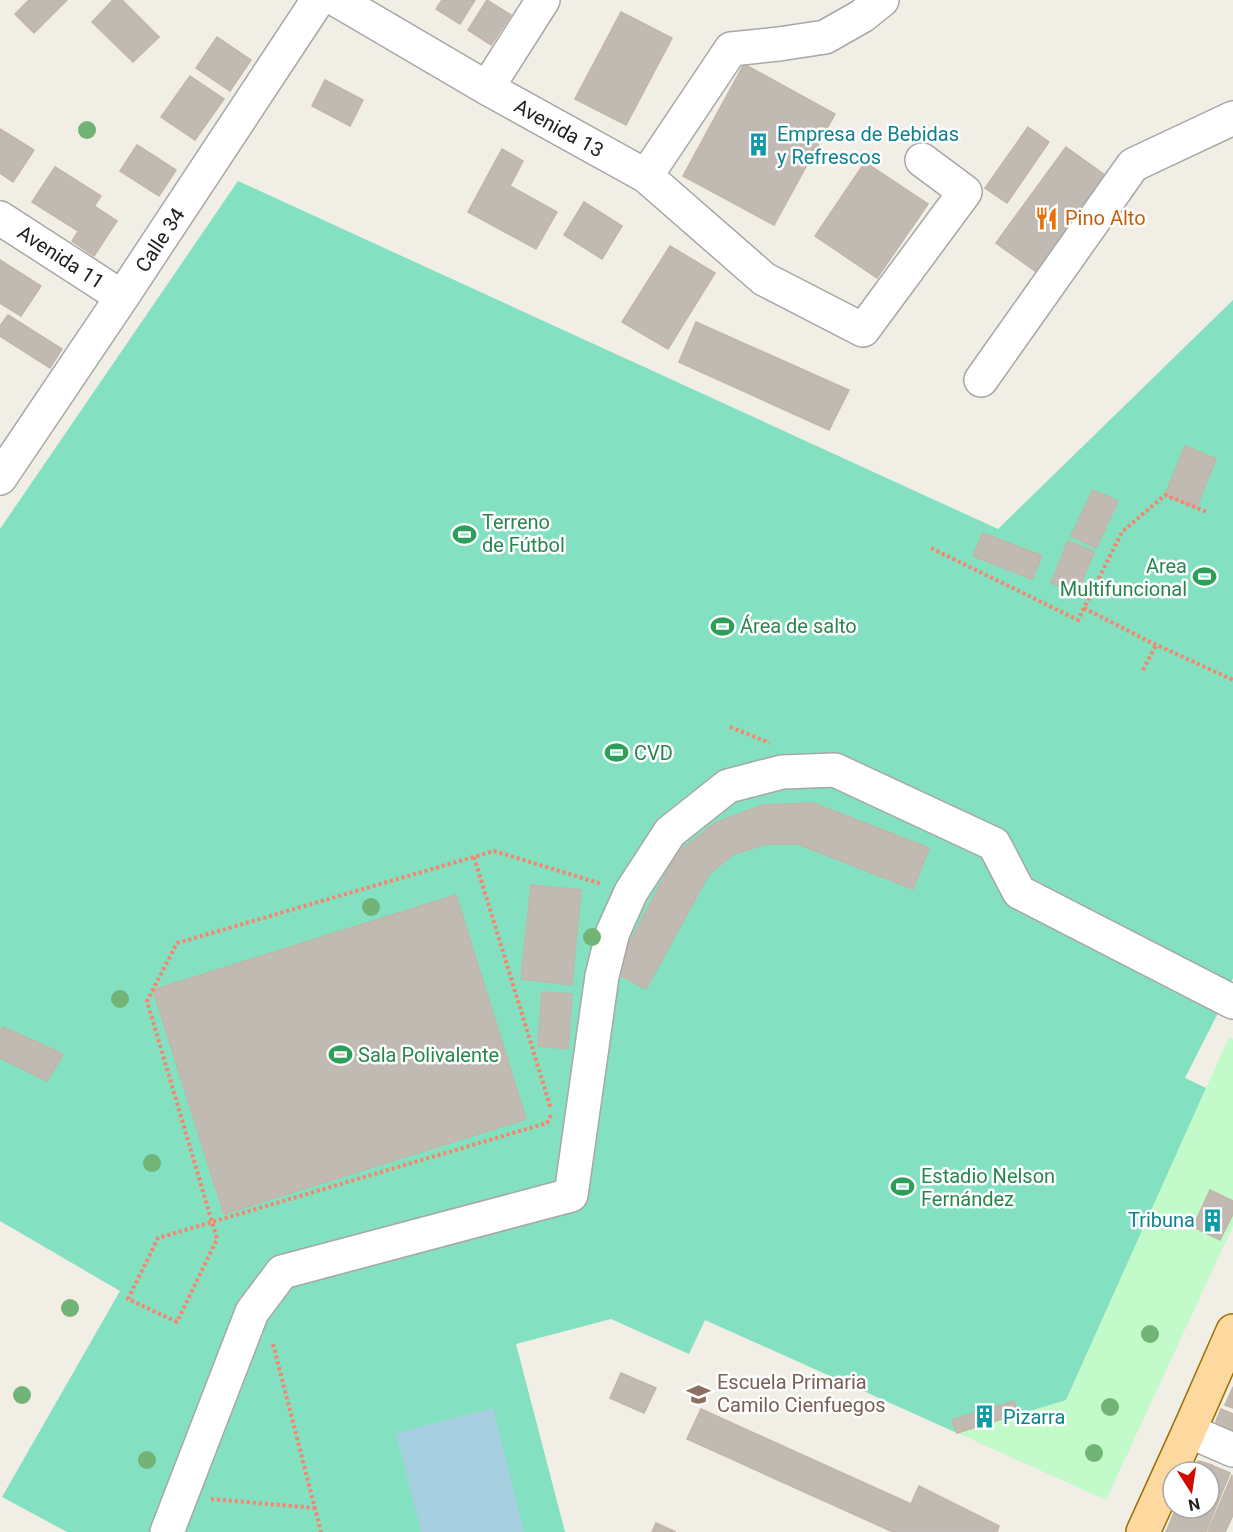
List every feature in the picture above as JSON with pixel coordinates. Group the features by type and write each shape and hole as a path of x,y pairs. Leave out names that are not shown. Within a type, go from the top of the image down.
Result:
{"main road":[{"path":"1143,1532 1233,1331"}],"street":[{"name":"Calle 34","path":"2,471 122,297 318,0"},
{"name":"Avenida 13","path":"337,0 487,88 646,176 764,279 863,330 965,192 922,160"},
{"path":"487,88 543,0"},
{"path":"646,176 732,49 825,37 862,16 882,0"},
{"path":"981,380 1133,165 1233,118"},
{"name":"Avenida 11","path":"0,218 122,297"},
{"path":"167,1532 252,1312 282,1272 571,1196 602,976 613,932 631,892 670,832 728,786 782,772 835,770 994,844 1019,892 1233,1002"},
{"path":"1189,1431 1233,1450"}],"path":[{"path":"931,548 1078,620 1122,532 1165,495 1207,512"},
{"path":"1084,608 1156,645 1233,680"},
{"path":"1143,670 1156,645"},
{"path":"557,1102 547,1123 212,1222 158,1238 128,1299 177,1322 217,1239 212,1222 147,1001 177,943 494,851 631,892"},
{"path":"474,857 552,1112"},
{"path":"272,1342 321,1532"},
{"path":"180,1497 315,1508"}],"green space":[{"name":"CVD","path":"238,181 998,529 1233,300 1233,978 1185,1078 1206,1088 1066,1400 957,1433 705,1320 689,1354 611,1319 516,1344 565,1532 67,1532 2,1497 120,1291 0,1221 0,529"},
{"path":"1229,1037 1233,1039 1233,1226 1106,1500 957,1433 1066,1400"}],"water":[{"path":"493,1408 524,1532 421,1532 396,1433"}],"building":[{"path":"29,0 67,0 34,33 15,14"},
{"path":"113,0 122,0 159,37 133,62 92,22"},
{"path":"442,0 475,0 460,24 436,9"},
{"path":"487,0 511,15 491,45 468,30"},
{"path":"621,12 672,38 626,125 575,99"},
{"path":"217,37 251,60 230,91 196,68"},
{"name":"Empresa de Bebidas y Refrescos","path":"744,64 835,114 774,225 683,176"},
{"path":"190,76 224,99 195,140 161,117"},
{"path":"325,80 363,100 350,126 312,106"},
{"path":"1028,127 1049,142 1007,203 985,188"},
{"path":"0,129 34,150 13,182 0,173"},
{"path":"137,145 176,170 159,196 120,171"},
{"name":"Pino Alto","path":"1066,147 1109,178 1039,274 996,243"},
{"path":"502,149 523,161 510,186 557,212 536,249 468,212"},
{"path":"865,162 928,204 877,278 815,236"},
{"path":"55,167 101,196 78,231 32,202"},
{"path":"584,202 622,226 602,259 564,235"},
{"path":"94,206 117,221 94,256 72,241"},
{"path":"670,246 715,273 668,349 622,322"},
{"path":"0,260 41,286 21,316 0,303"},
{"path":"8,315 62,349 50,368 0,336 0,326"},
{"path":"696,322 849,390 829,430 679,362"},
{"path":"1185,446 1216,459 1196,508 1165,495"},
{"path":"1093,490 1118,501 1096,548 1071,536"},
{"path":"983,533 1042,556 1032,579 973,556"},
{"path":"1068,541 1094,552 1077,593 1051,583"},
{"path":"813,803 929,848 913,889 798,844 766,844 734,854 709,874 646,989 614,972 677,853 715,823 762,805"},
{"path":"531,885 581,890 572,985 521,979"},
{"name":"Sala Polivalente","path":"456,895 526,1119 224,1214 153,990"},
{"path":"542,992 572,994 568,1049 538,1046"},
{"path":"3,1027 63,1054 47,1081 0,1058 0,1032"},
{"name":"Tribuna","path":"1210,1190 1233,1201 1233,1214 1220,1240 1193,1227"},
{"path":"621,1373 656,1388 644,1413 610,1398"},
{"path":"1233,1387 1233,1408 1225,1405"},
{"name":"Pizarra","path":"1014,1401 1018,1414 957,1433 952,1420"},
{"path":"701,1409 911,1504 919,1486 999,1526 997,1532 893,1532 687,1439"},
{"path":"1221,1409 1233,1414 1233,1434 1218,1428 1216,1421"},
{"path":"1221,1469 1230,1473 1221,1495"},
{"path":"1232,1475 1233,1515 1225,1532 1208,1532 1213,1520 1221,1520 1221,1501"},
{"path":"1171,1520 1211,1520 1206,1532 1166,1532"},
{"path":"656,1523 676,1532 652,1532"}],"place":[{"name":"Empresa de Bebidas y Refrescos","path":"759,145"},
{"name":"Pino Alto","path":"1047,218"},
{"name":"Terreno de Fútbol","path":"464,534"},
{"name":"Area Multifuncional","path":"1205,577"},
{"name":"Área de salto","path":"722,626"},
{"name":"CVD","path":"616,753"},
{"name":"Sala Polivalente","path":"340,1055"},
{"name":"Estadio Nelson Fernández","path":"903,1187"},
{"name":"Tribuna","path":"1213,1220"},
{"name":"Escuela Primaria Camilo Cienfuegos","path":"699,1394"},
{"name":"Pizarra","path":"985,1417"}]}
